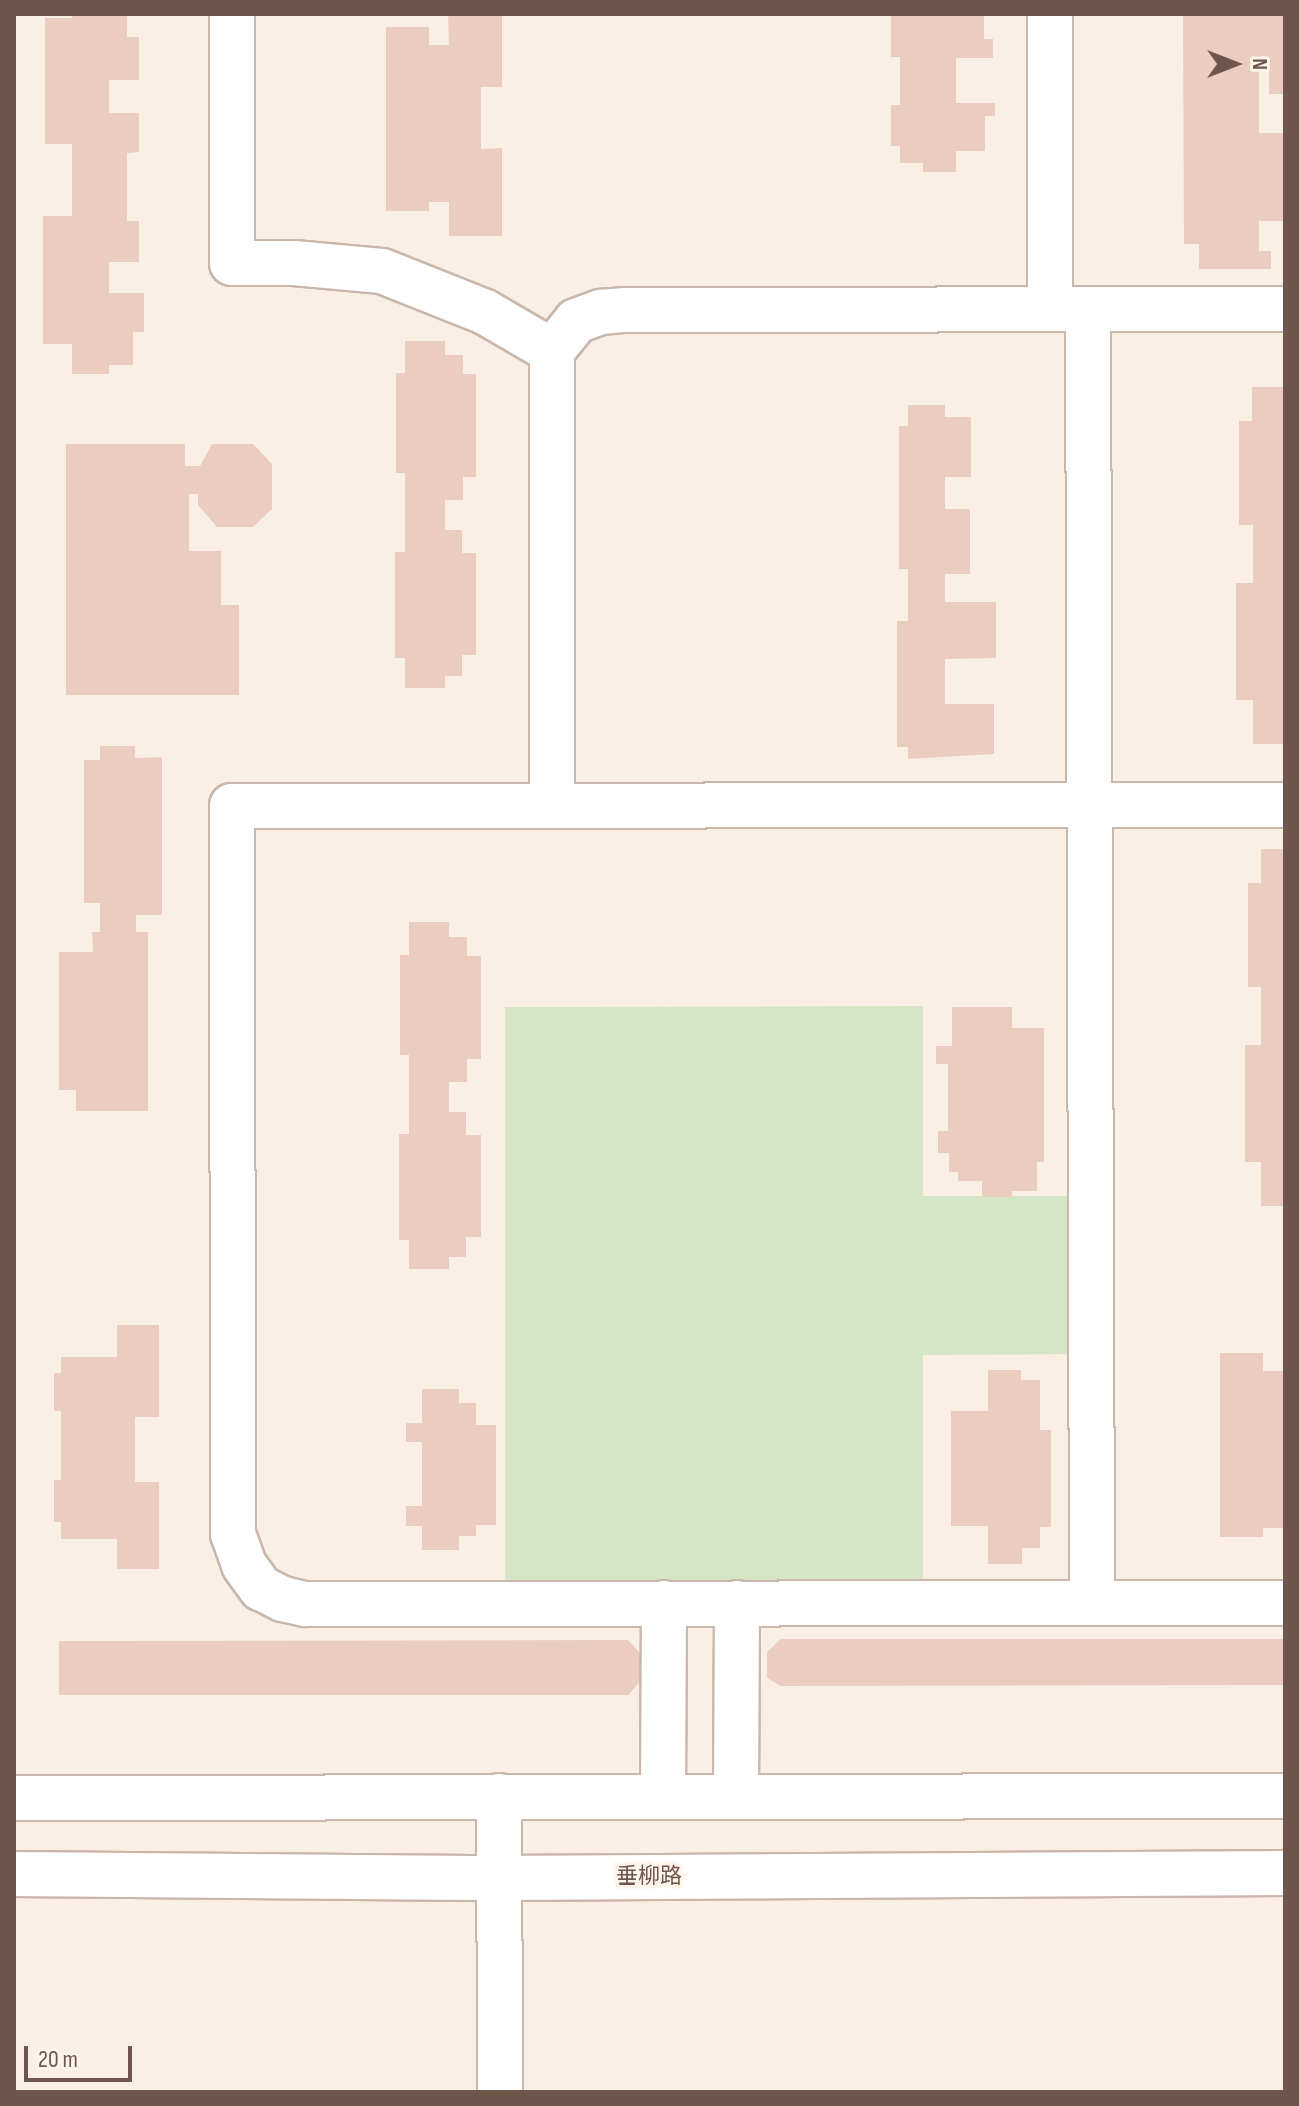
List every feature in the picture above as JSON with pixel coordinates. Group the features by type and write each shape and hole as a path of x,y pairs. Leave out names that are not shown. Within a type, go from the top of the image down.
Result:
{"street":[{"path":"232,14 232,263 294,263 382,271 485,312 552,351"},
{"path":"1050,14 1069,309 1091,806 1092,1603"},
{"path":"552,806 552,351 576,321 601,312 625,310 1285,309"},
{"path":"1285,805 232,806 233,1534 244,1565 261,1588 283,1599 305,1604 1285,1603"},
{"path":"663,1796 664,1603"},
{"path":"736,1797 737,1603"},
{"path":"499,1796 500,2092"},
{"path":"14,1798 1285,1796"},
{"name":"垂柳路","path":"14,1874 500,1878 1285,1873"}],"green space":[{"path":"923,1006 923,1196 1078,1196 1078,1354 923,1355 923,1583 505,1583 505,1007"}],"building":[{"path":"72,14 127,14 127,37 139,37 139,80 109,80 109,113 139,113 139,152 127,153 127,221 139,221 139,262 109,262 109,293 144,293 144,332 133,332 133,365 109,365 109,374 72,374 72,344 43,344 43,216 72,216 72,144 45,144 45,18 72,18"},
{"path":"448,14 502,14 502,87 481,87 481,149 502,148 502,236 449,236 449,202 429,202 429,211 386,211 386,27 429,27 429,45 449,45"},
{"path":"984,14 984,39 993,39 993,58 956,58 956,103 995,103 995,116 985,116 985,151 956,151 956,172 923,172 923,163 900,163 900,146 891,146 891,105 900,105 900,57 891,57 891,15"},
{"path":"1183,14 1285,14 1285,94 1269,94 1269,64 1259,64 1259,133 1283,133 1283,221 1259,221 1259,251 1271,251 1271,269 1199,269 1199,244 1184,244"},
{"path":"405,341 445,341 445,355 463,355 463,374 476,374 476,477 463,477 463,500 445,500 445,530 462,530 462,553 476,553 476,655 462,655 462,676 445,676 445,688 405,688 405,658 395,658 395,552 405,552 405,473 396,473 396,373 405,373"},
{"path":"1252,387 1285,387 1285,744 1253,744 1253,700 1236,700 1236,583 1253,583 1253,525 1239,525 1239,421 1252,421"},
{"path":"908,405 945,405 945,417 971,417 971,477 945,477 945,509 970,509 970,574 945,574 945,602 996,602 996,658 945,659 945,704 994,704 994,754 908,759 908,747 897,747 897,621 908,621 908,569 899,569 899,426 908,426"},
{"path":"66,444 185,444 185,466 200,466 212,444 253,444 272,464 272,509 253,527 217,527 198,505 198,494 189,494 189,551 221,551 221,605 239,605 239,695 66,695"},
{"path":"100,746 135,746 135,758 162,757 162,915 136,915 136,932 148,932 148,1111 76,1111 76,1090 59,1090 59,952 93,952 92,932 100,932 100,903 84,903 84,760 100,760"},
{"path":"1261,849 1285,849 1285,1206 1261,1206 1261,1162 1245,1162 1245,1045 1261,1045 1261,987 1248,987 1248,883 1261,883"},
{"path":"409,922 449,922 449,937 467,937 467,956 481,956 481,1059 467,1059 467,1082 449,1082 449,1112 466,1112 466,1135 481,1135 481,1237 466,1237 466,1257 449,1257 449,1269 409,1269 409,1240 399,1240 399,1134 409,1134 409,1055 400,1055 400,955 409,955"},
{"path":"952,1007 1012,1007 1012,1028 1044,1028 1044,1162 1037,1162 1037,1191 1012,1191 1012,1197 982,1197 982,1181 958,1181 958,1172 949,1172 949,1153 938,1153 938,1131 948,1131 948,1064 936,1064 936,1046 952,1046"},
{"path":"117,1325 159,1325 159,1417 135,1417 135,1482 159,1482 159,1569 117,1569 117,1539 61,1539 61,1522 54,1522 54,1480 61,1480 61,1411 54,1411 54,1373 61,1373 61,1357 117,1357"},
{"path":"1220,1353 1263,1353 1263,1371 1285,1371 1285,1528 1263,1528 1263,1537 1220,1537"},
{"path":"988,1370 1021,1370 1021,1380 1040,1380 1040,1430 1051,1430 1051,1527 1040,1527 1040,1548 1022,1548 1022,1564 988,1564 988,1526 951,1526 951,1411 988,1411"},
{"path":"422,1389 459,1389 459,1403 476,1403 476,1425 496,1425 496,1525 476,1525 476,1536 459,1536 459,1550 422,1550 422,1526 406,1526 406,1506 422,1506 422,1442 406,1442 406,1423 422,1423"},
{"path":"781,1639 1285,1639 1285,1685 781,1686 767,1678 767,1652"},
{"path":"628,1640 641,1654 641,1681 628,1695 59,1695 59,1641"}]}
